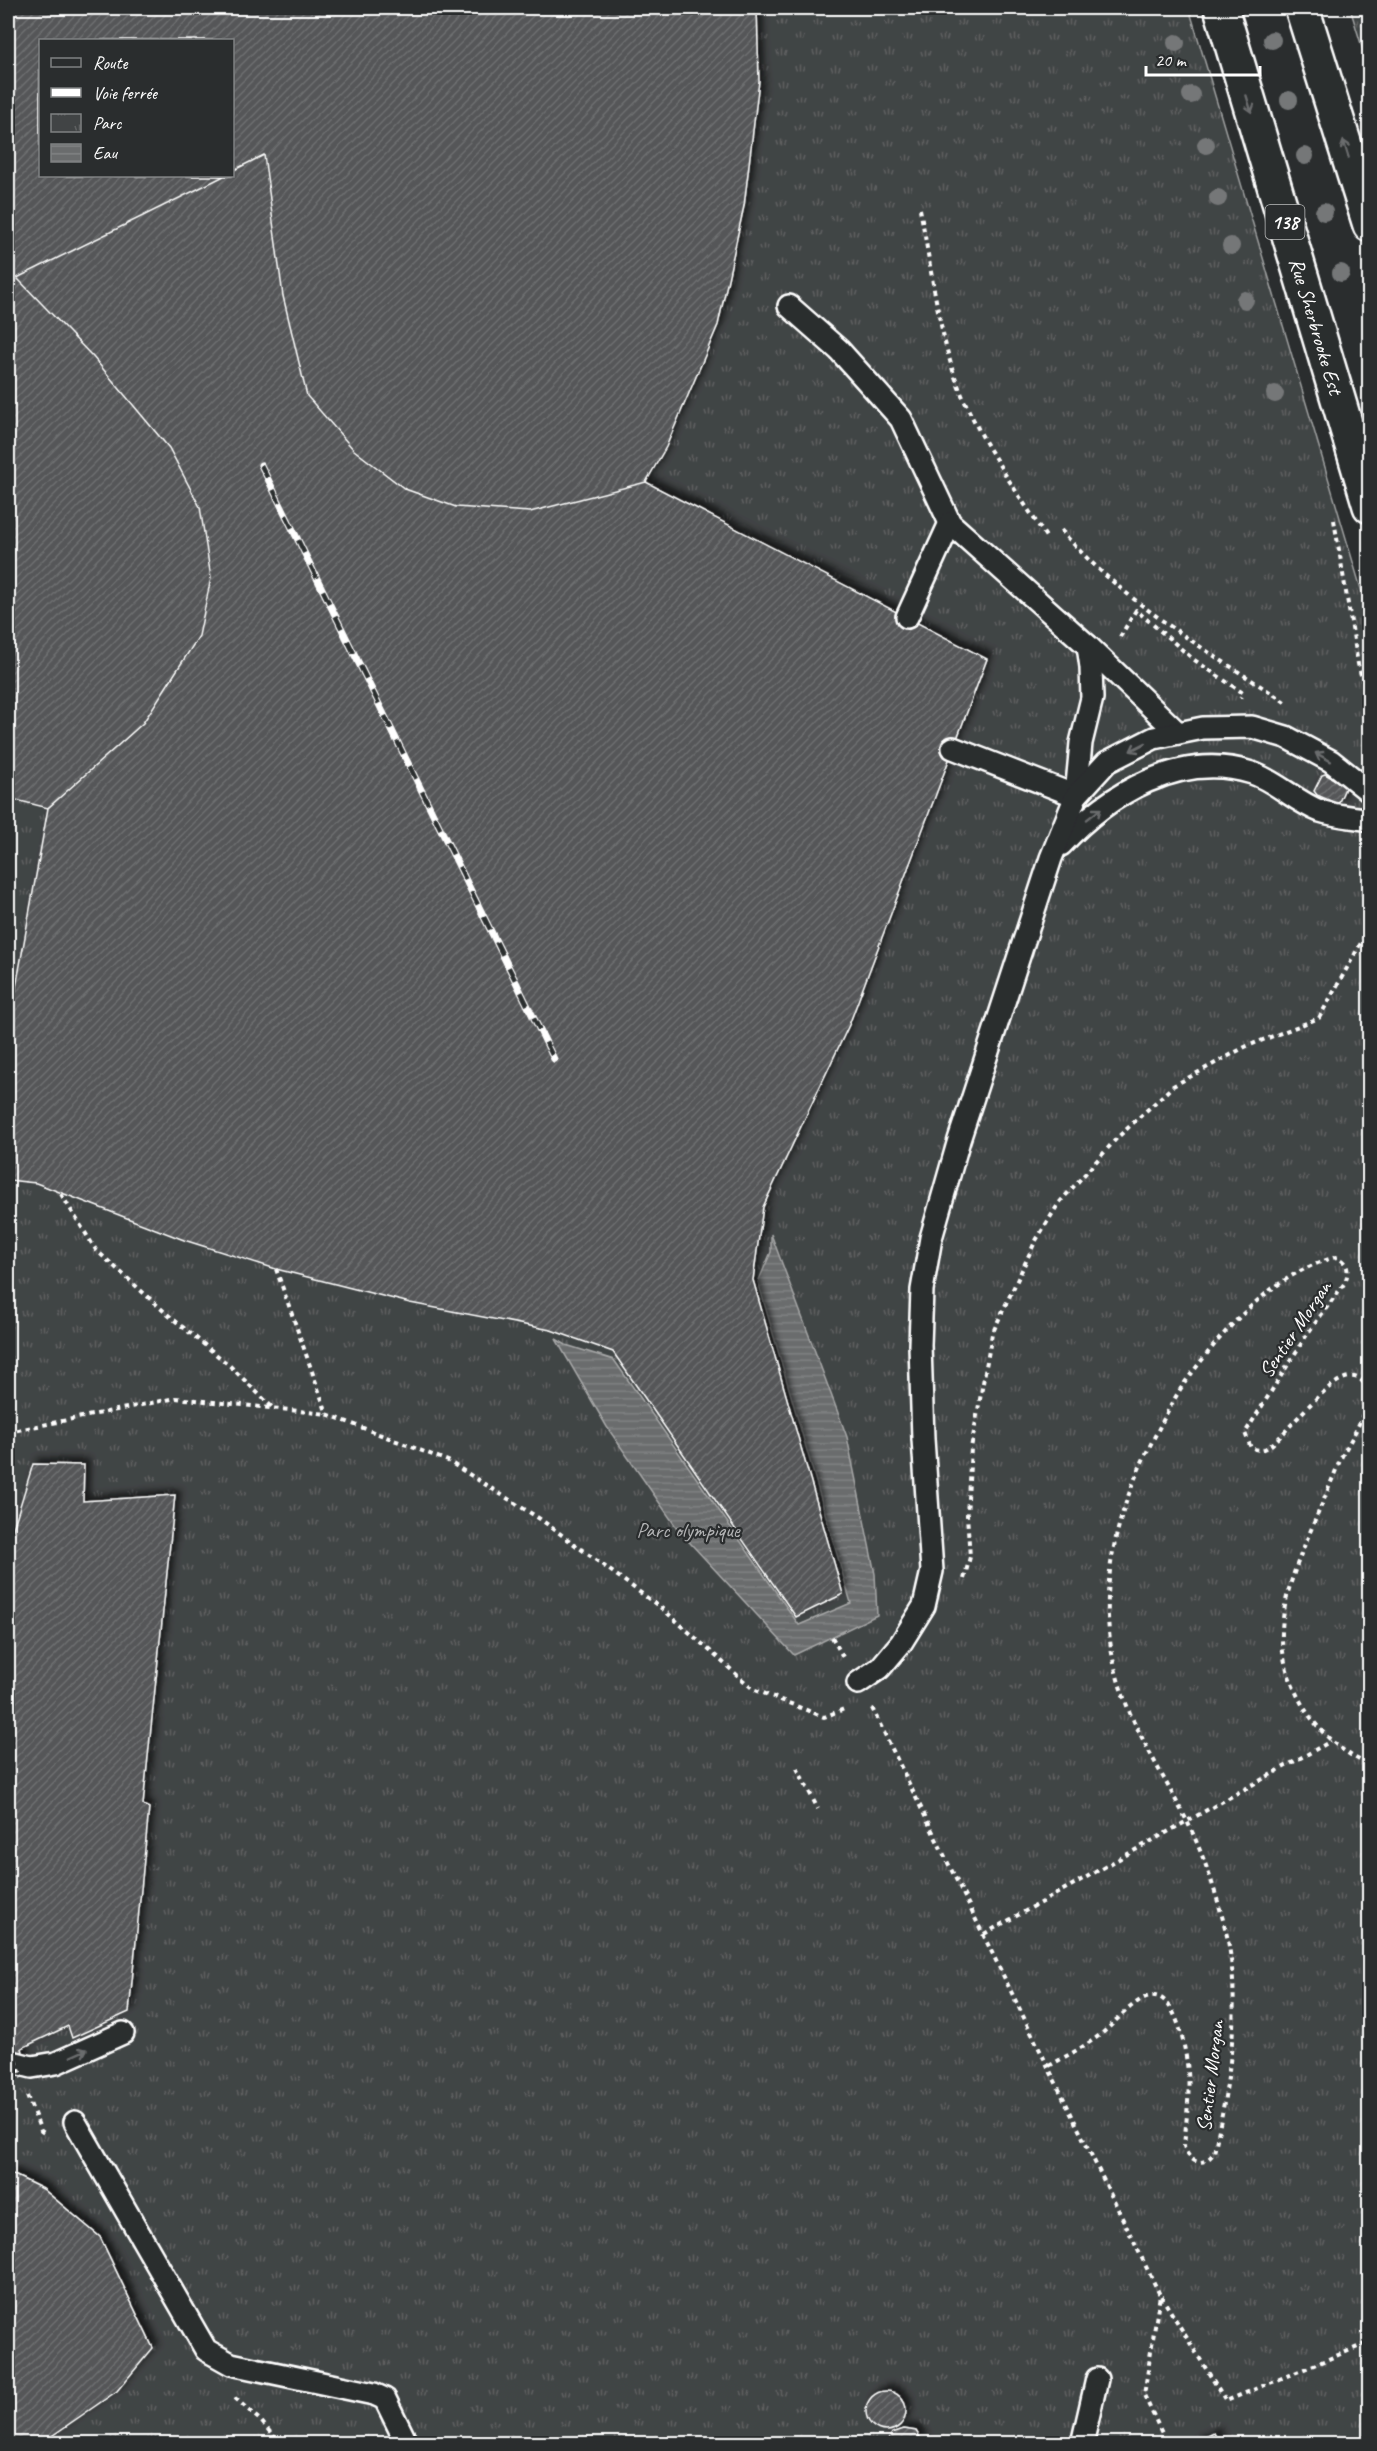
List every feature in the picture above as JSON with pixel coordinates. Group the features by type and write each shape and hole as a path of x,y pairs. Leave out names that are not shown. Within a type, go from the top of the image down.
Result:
{"main road":[{"name":"Rue Sherbrooke Est","path":"1221,8 1370,506"},
{"path":"1302,8 1370,225"}],"lane":[{"path":"789,306 839,350 901,419 950,523 1088,646 1178,733"},
{"path":"907,617 950,523"},
{"path":"863,1691 901,1643 924,1606 932,1571 923,1438 921,1290 931,1238 959,1140 1053,855 1076,796 1081,744 1092,698 1092,667 1088,646"},
{"path":"1076,796 1107,762 1154,738 1203,728 1252,727 1286,737 1330,761 1370,792"},
{"path":"953,748 1076,796"},
{"path":"1053,855 1079,826 1118,795 1173,772 1214,766 1254,774 1320,811 1370,820"},
{"path":"9,2052 32,2067 56,2063 123,2033"},
{"path":"75,2122 206,2350 231,2364 374,2394 385,2399 407,2444"},
{"path":"1082,2444 1097,2379"}],"path":[{"path":"920,209 948,355 958,386 981,434 1048,540"},
{"path":"1332,512 1358,664 1370,708"},
{"path":"1061,530 1084,557 1126,592 1173,628 1289,705"},
{"path":"963,1580 970,1557 967,1515 971,1448 992,1334 1035,1242 1059,1203 1117,1138 1173,1086 1245,1047 1319,1018 1370,927"},
{"path":"61,1194 96,1250 167,1314 229,1365 273,1408"},
{"name":"Sentier Morgan","path":"1049,2066 1101,2035 1142,1999 1151,1996 1160,1998 1168,2003 1176,2018 1188,2073 1184,2146 1186,2155 1192,2161 1200,2163 1208,2160 1214,2153 1227,2077 1233,2009 1223,1919 1208,1874 1186,1821 1142,1740 1118,1674 1110,1637 1107,1597 1111,1555 1122,1513 1147,1450 1179,1390 1216,1340 1276,1287 1313,1265 1336,1257 1347,1267 1348,1276 1344,1284 1308,1333 1245,1433 1251,1448 1266,1449 1313,1401 1338,1381 1353,1377 1361,1379 1366,1386 1368,1394 1358,1428 1342,1457 1293,1579 1282,1630 1282,1653 1298,1695 1311,1719 1331,1741 1356,1760 1370,1765"},
{"path":"276,1269 327,1414"},
{"path":"8,1432 176,1398 327,1414 448,1461 540,1519 664,1610 753,1689 824,1717 846,1708"},
{"path":"863,1691 1160,2295 1226,2401 1370,2342"},
{"path":"984,1934 1331,1741"},
{"path":"797,1768 818,1809"},
{"path":"9,2052 22,2078"},
{"path":"1160,2295 1144,2395 1167,2444"},
{"path":"241,2402 280,2444"}],"green space":[{"name":"Parc olympique","path":"8,8 1189,8 1369,616 1369,2443 8,2444"},
{"path":"1350,8 1369,8 1369,70"}],"water":[{"path":"771,1234 847,1437 875,1574 877,1615 794,1655 679,1531 607,1427 556,1339 566,1345 614,1360 799,1625 851,1603 758,1282 771,1252"}],"building":[{"path":"8,8 757,8 759,81 744,206 718,325 666,447 646,482 48,808 8,798"},
{"path":"264,155 283,296 307,396 354,450 405,489 456,507 530,512 646,482 987,659 849,1025 763,1207 753,1280 843,1594 796,1617 613,1352 551,1330 410,1303 276,1269 184,1240 36,1183 8,1180 8,1032 48,808 143,723 199,636 211,578 200,507 169,448 93,357 17,278 222,177 234,177 234,170"},
{"path":"1325,774 1346,786 1338,804 1317,795 1314,791 1322,775"},
{"path":"33,1464 84,1465 83,1501 175,1495 143,1805 149,1808 129,2012 72,2038 68,2026 22,2048 27,2073 8,2070 8,1545"},
{"path":"8,2172 43,2189 100,2237 153,2348 117,2391 40,2444 8,2444"},
{"path":"886,2391 900,2397 906,2411 900,2425 886,2431 872,2425 866,2411 872,2397"},
{"path":"904,2429 916,2431 924,2444 886,2444 892,2433"},
{"path":"1214,2433 1220,2444 1191,2444"}],"railway":[{"path":"261,465 554,1059"}]}
